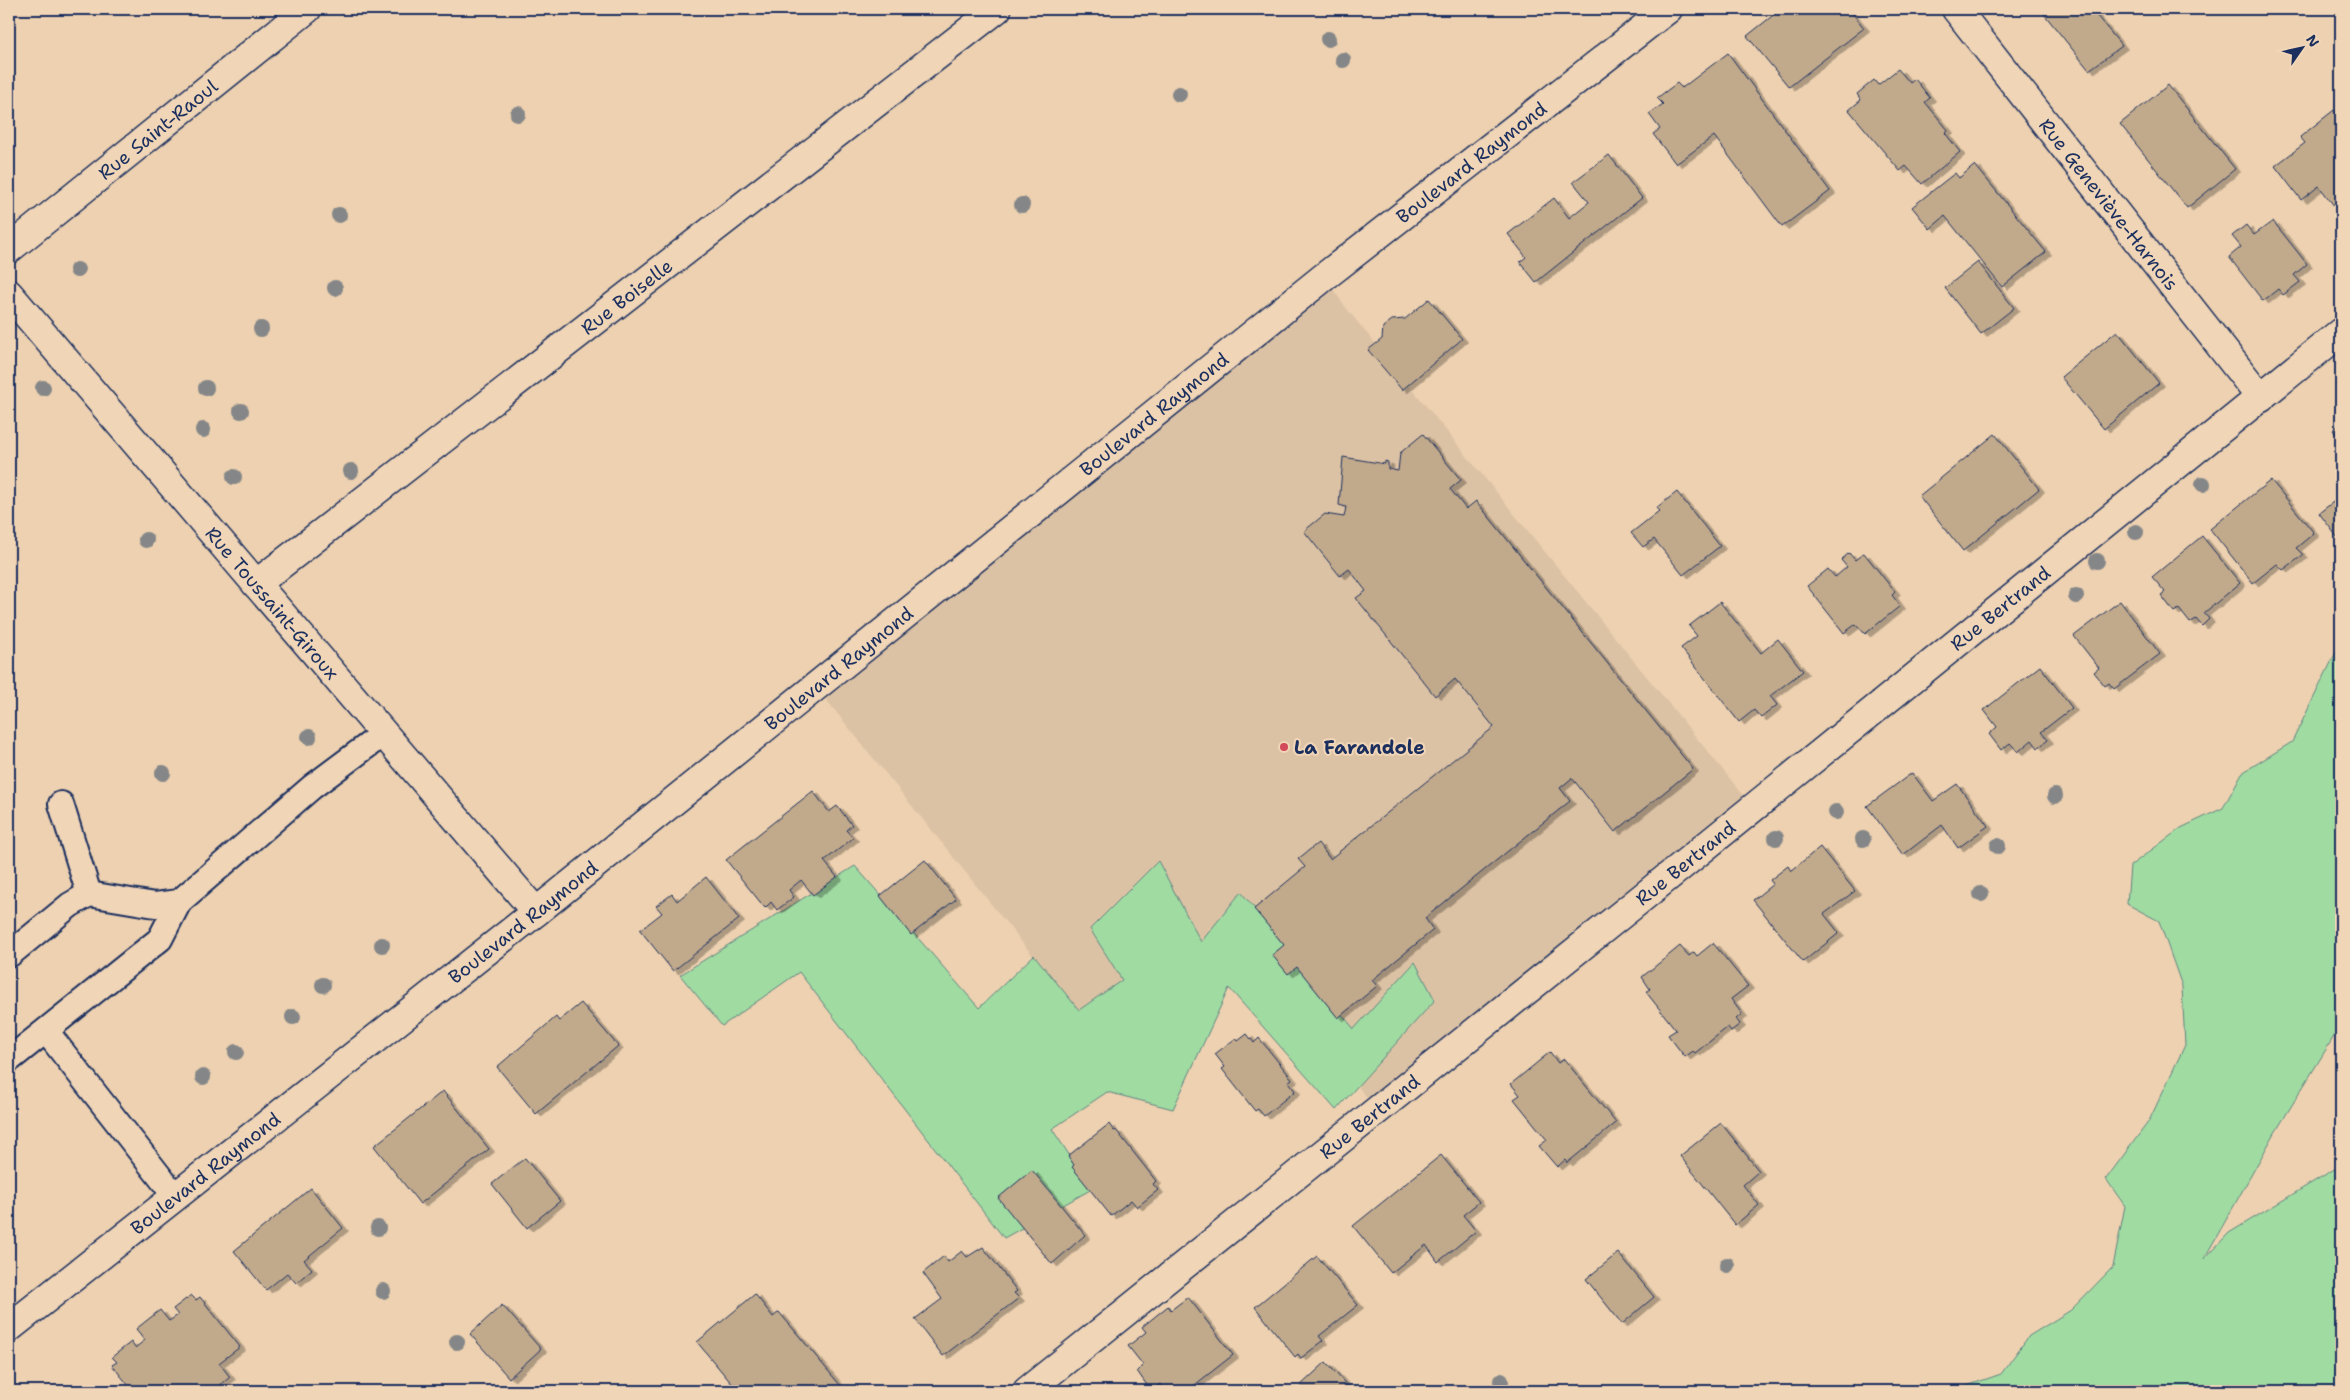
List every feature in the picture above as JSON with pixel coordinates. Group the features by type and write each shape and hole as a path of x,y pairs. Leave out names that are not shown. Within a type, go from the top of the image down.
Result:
{"street":[{"name":"Rue Saint-Raoul","path":"9,249 307,9"},
{"name":"Rue Boiselle","path":"256,584 997,9"},
{"name":"Boulevard Raymond","path":"9,1328 536,912 1316,283 1668,9"},
{"name":"Rue Geneviève-Harnois","path":"1956,9 2261,398"},
{"name":"Rue Toussaint-Giroux","path":"9,294 536,912"},
{"name":"Rue Bertrand","path":"1027,1391 2341,332"}],"lane":[{"path":"9,1060 160,938 179,902 312,787 383,734"},
{"path":"61,804 89,894"},
{"path":"9,955 70,905 89,894 155,905 179,902"},
{"path":"46,1030 176,1196"}],"shaded area":[{"name":"La Farandole","path":"1324,277 1347,309 1753,807 1377,1110 1250,953 1117,1060 816,687"}],"green space":[{"path":"2341,642 2341,1025 2276,1131 2204,1259 2229,1233 2341,1165 2341,1391 1952,1391 2001,1374 2029,1336 2071,1310 2113,1267 2125,1206 2106,1179 2149,1121 2185,1045 2182,986 2159,921 2127,904 2130,866 2181,828 2223,808 2242,773 2292,742"},
{"path":"1158,861 1201,942 1241,892 1354,1029 1415,962 1435,1000 1336,1110 1229,988 1173,1109 1107,1092 1052,1129 1092,1189 1004,1238 799,972 722,1026 680,975 855,866 979,1008 1034,955 1079,1010 1122,980 1090,929"}],"building":[{"path":"1781,9 1849,9 1864,28 1789,87 1747,36"},
{"path":"2040,9 2091,9 2122,46 2089,70"},
{"path":"1728,53 1830,191 1782,227 1714,136 1676,164 1653,134 1660,129 1649,114 1663,104 1657,98 1677,83 1682,88"},
{"path":"1898,69 1910,83 1915,79 1930,98 1925,102 1948,130 1945,133 1960,152 1922,184 1906,166 1900,171 1849,110 1861,100 1857,94 1874,80 1878,85"},
{"path":"2168,85 2235,169 2187,208 2120,124"},
{"path":"2334,110 2341,120 2341,215 2319,186 2301,200 2275,166 2305,143 2300,137"},
{"path":"1609,155 1642,198 1536,282 1520,262 1526,257 1508,234 1554,198 1569,218 1589,202 1573,182"},
{"path":"1975,165 2046,252 2002,287 1945,216 1930,229 1912,207 1955,173 1959,178"},
{"path":"2273,221 2307,264 2294,275 2300,282 2283,295 2278,289 2263,301 2229,257 2241,247 2232,236 2246,225 2254,235"},
{"path":"1978,262 2014,308 1981,334 1945,288"},
{"path":"1429,299 1462,339 1402,390 1368,350 1382,339 1383,327 1392,320 1405,319"},
{"path":"2117,331 2159,383 2104,429 2061,377"},
{"path":"2341,423 2341,441 2333,430"},
{"path":"1423,434 1461,480 1450,489 1466,509 1476,501 1693,769 1615,832 1572,778 1560,788 1570,801 1425,918 1433,930 1372,980 1377,986 1338,1018 1297,967 1288,974 1272,955 1284,945 1254,909 1305,867 1298,859 1318,843 1330,859 1494,727 1455,679 1435,696 1356,598 1366,591 1349,569 1340,576 1304,531 1325,514 1344,517 1346,507 1339,505 1343,457 1385,464 1385,461 1388,462 1388,469 1398,471 1400,453"},
{"path":"1995,434 2039,489 1963,551 1919,496"},
{"path":"2271,480 2314,533 2296,548 2303,555 2283,570 2277,564 2253,583 2210,529"},
{"path":"1677,492 1720,546 1683,575 1654,539 1643,547 1631,533 1659,511 1656,508"},
{"path":"2341,496 2341,542 2319,513"},
{"path":"2202,536 2240,583 2204,613 2209,619 2202,626 2196,619 2190,623 2179,609 2174,612 2161,595 2165,592 2152,577"},
{"path":"1849,553 1855,560 1864,553 1895,592 1892,595 1900,606 1865,634 1856,624 1844,633 1807,586 1828,569 1835,577 1847,567 1841,560"},
{"path":"2120,601 2160,654 2114,689 2109,683 2105,686 2094,672 2099,668 2074,636"},
{"path":"1720,602 1761,653 1778,639 1803,671 1770,696 1777,705 1761,718 1754,710 1739,722 1681,648 1697,636 1689,626"},
{"path":"2040,666 2072,708 2041,732 2048,740 2038,748 2032,740 2018,752 2010,743 2001,750 1989,734 1997,727 1984,710"},
{"path":"1912,773 1933,801 1957,784 1988,826 1958,848 1942,825 1903,855 1867,806"},
{"path":"813,791 829,812 837,806 852,825 846,830 853,838 824,861 837,877 813,895 801,880 789,890 794,897 777,910 771,902 765,908 726,860"},
{"path":"1820,847 1855,891 1824,914 1839,933 1803,962 1753,900 1773,884 1770,880 1788,866 1791,871"},
{"path":"925,860 956,899 911,935 880,896"},
{"path":"706,877 739,919 673,971 640,930 662,913 656,906 672,894 677,901"},
{"path":"1713,943 1748,986 1731,999 1742,1014 1736,1019 1740,1024 1731,1031 1728,1027 1695,1053 1693,1051 1685,1057 1668,1035 1676,1030 1646,992 1650,989 1642,977 1680,946 1689,956 1694,952 1697,956"},
{"path":"581,1003 618,1046 536,1114 497,1067 556,1017 559,1021"},
{"path":"1247,1034 1254,1043 1259,1038 1292,1079 1288,1082 1295,1091 1264,1116 1258,1109 1255,1111 1222,1069 1225,1067 1215,1054 1236,1038 1238,1041"},
{"path":"1550,1052 1558,1063 1564,1059 1616,1123 1567,1163 1565,1160 1557,1167 1539,1146 1547,1140 1514,1099 1520,1095 1511,1084"},
{"path":"443,1091 489,1149 420,1204 374,1146"},
{"path":"1721,1123 1759,1171 1743,1185 1759,1205 1735,1225 1680,1156"},
{"path":"1109,1124 1114,1131 1116,1130 1156,1181 1153,1184 1158,1190 1137,1207 1131,1200 1111,1216 1072,1167 1074,1165 1068,1156"},
{"path":"1441,1155 1479,1202 1463,1215 1476,1231 1438,1262 1426,1245 1391,1273 1353,1226"},
{"path":"525,1158 560,1201 527,1228 492,1184"},
{"path":"1032,1170 1085,1235 1052,1264 998,1198"},
{"path":"311,1188 343,1228 304,1260 312,1269 296,1283 287,1273 266,1290 234,1251"},
{"path":"983,1247 1017,1291 1014,1293 1019,1298 943,1356 915,1319 942,1299 923,1273 944,1256 948,1262 962,1251 967,1257"},
{"path":"1618,1253 1654,1297 1622,1324 1586,1279"},
{"path":"1317,1256 1358,1305 1319,1336 1323,1341 1301,1358 1298,1354 1295,1357 1255,1307"},
{"path":"755,1294 773,1317 779,1312 845,1391 738,1391 697,1342"},
{"path":"191,1295 196,1300 200,1297 240,1347 219,1363 230,1377 213,1391 133,1391 112,1365 117,1362 112,1357 131,1342 135,1348 145,1340 136,1329 160,1310 169,1321 178,1315 173,1309"},
{"path":"1188,1297 1233,1355 1187,1391 1165,1391 1160,1384 1151,1391 1137,1371 1143,1365 1128,1346 1146,1332 1142,1327 1168,1306 1171,1310"},
{"path":"502,1305 541,1349 509,1378 470,1334"},
{"path":"1326,1362 1352,1391 1305,1391 1300,1386"}],"place":[{"name":"La Farandole","path":"1284,747"}]}
